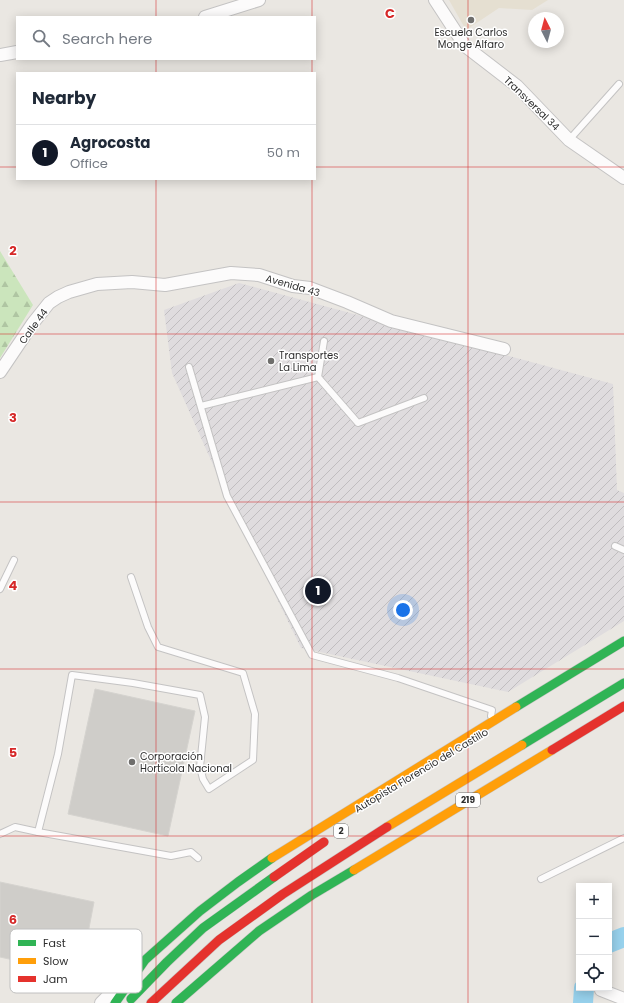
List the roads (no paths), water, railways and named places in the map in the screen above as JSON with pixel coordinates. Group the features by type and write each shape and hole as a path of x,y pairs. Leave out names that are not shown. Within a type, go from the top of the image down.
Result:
{"highway":[{"path":"142,964 200,911 273,854 624,641"},
{"name":"2","path":"151,1003 219,940 282,894 395,822 624,683"},
{"name":"219","path":"176,1003 259,931 306,900 624,706"},
{"name":"2","path":"142,988 203,928 252,892 334,836"},
{"path":"115,1003 122,993"},
{"name":"2","path":"127,1003 137,993"}],"street":[{"path":"208,16 260,0"},
{"name":"Transversal 34","path":"434,0 465,46 517,86 569,140 624,178"},
{"path":"0,55 16,52"},
{"name":"Avenida 43","path":"75,290 97,284 132,282 165,285 231,273 259,275 294,286 310,288 391,321 504,348"},
{"name":"Calle 44","path":"0,372 33,323 49,303 58,297 75,290"},
{"path":"142,963 145,960"},
{"path":"604,991 624,998"},
{"path":"101,1003 111,993"}],"lane":[{"path":"569,140 619,84"},
{"path":"318,377 324,341"},
{"path":"189,366 227,496 312,655 398,678 492,710"},
{"path":"318,377 358,423 424,398"},
{"path":"201,406 318,377"},
{"path":"615,546 624,550"},
{"path":"0,589 14,560"},
{"path":"38,832 58,754 72,675 133,683 200,695 205,717 200,766 203,779 209,789 254,760 255,714 243,673 158,647 148,627 131,577"},
{"path":"492,710 498,706"},
{"path":"491,722 492,710"},
{"path":"0,834 15,827 171,856 191,852 198,858"},
{"path":"541,879 624,838"}],"waterway":[{"path":"612,942 624,937"},
{"path":"583,1003 584,991"}],"place":[{"name":"Escuela Carlos Monge Alfaro","path":"471,20"},
{"name":"Transportes La Lima","path":"271,361"},
{"name":"Agrocosta","path":"318,591"},
{"name":"Corporación Hortícola Nacional","path":"132,762"}]}
